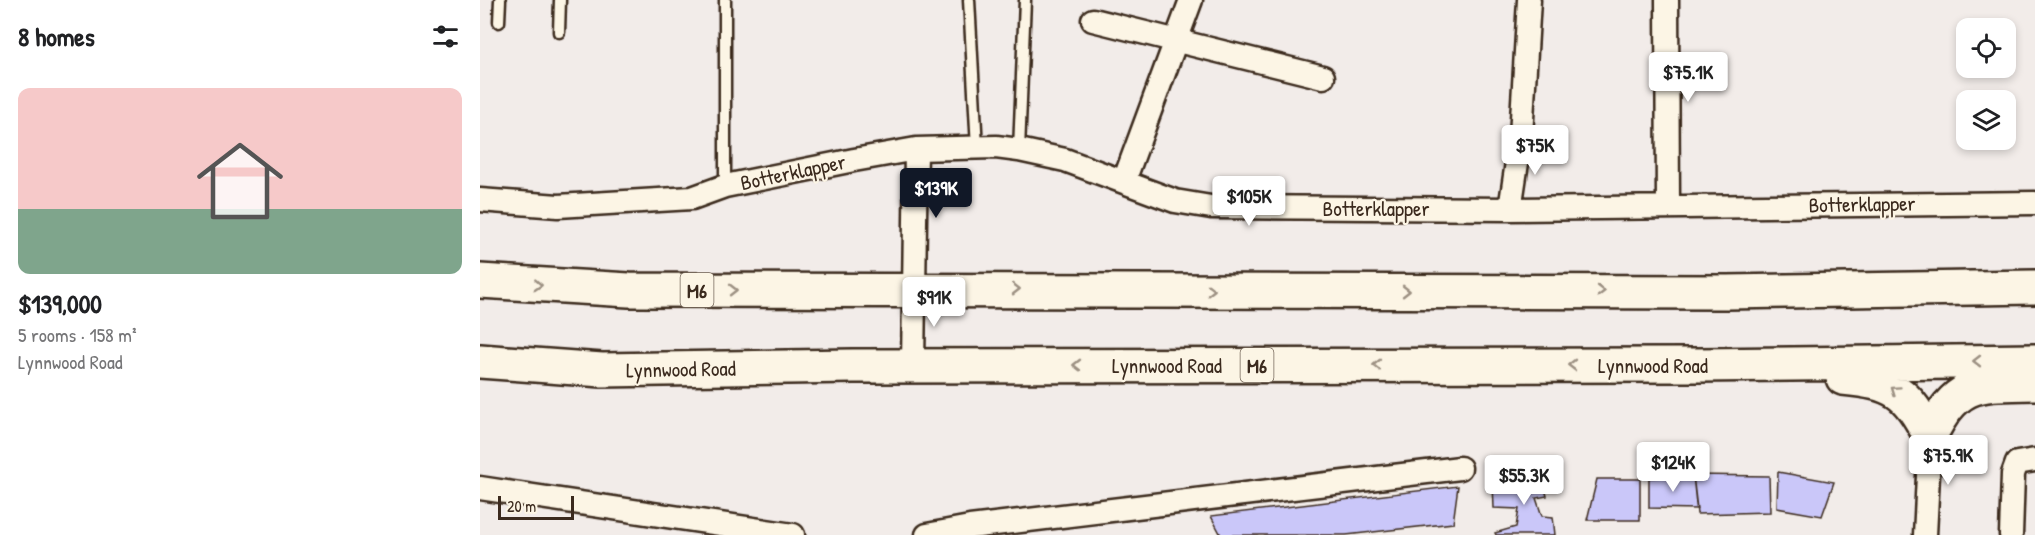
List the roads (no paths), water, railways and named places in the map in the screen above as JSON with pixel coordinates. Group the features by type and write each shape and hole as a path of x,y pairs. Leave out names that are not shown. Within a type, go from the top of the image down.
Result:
{"main road":[{"name":"M6","path":"480,281 629,290 1727,292 2035,287"},
{"name":"Lynnwood Road","path":"480,361 602,370 913,365 1699,365 2035,361"},
{"path":"1699,365 1885,384 1900,393 1907,401 1930,436"},
{"path":"1930,436 1940,416 1963,391 1991,384 2035,383"}],"street":[{"path":"1124,181 1191,0"},
{"path":"1510,209 1521,136 1529,0"},
{"path":"1667,0 1668,206"},
{"path":"1093,20 1323,77"},
{"name":"Botterklapper","path":"480,200 570,206 692,198 725,186 916,150 977,148 1019,150 1065,160 1175,201 1211,207 1510,209 2035,203"},
{"path":"913,365 916,150"},
{"path":"1925,535 1930,436"},
{"path":"2011,535 2013,474 2017,463 2035,460"},
{"path":"927,535 1460,468"},
{"path":"480,488 793,535"}],"lane":[{"path":"499,22 500,0"},
{"path":"559,32 560,0"},
{"path":"725,0 725,186"},
{"path":"969,0 977,148"},
{"path":"1019,150 1025,0"}]}
